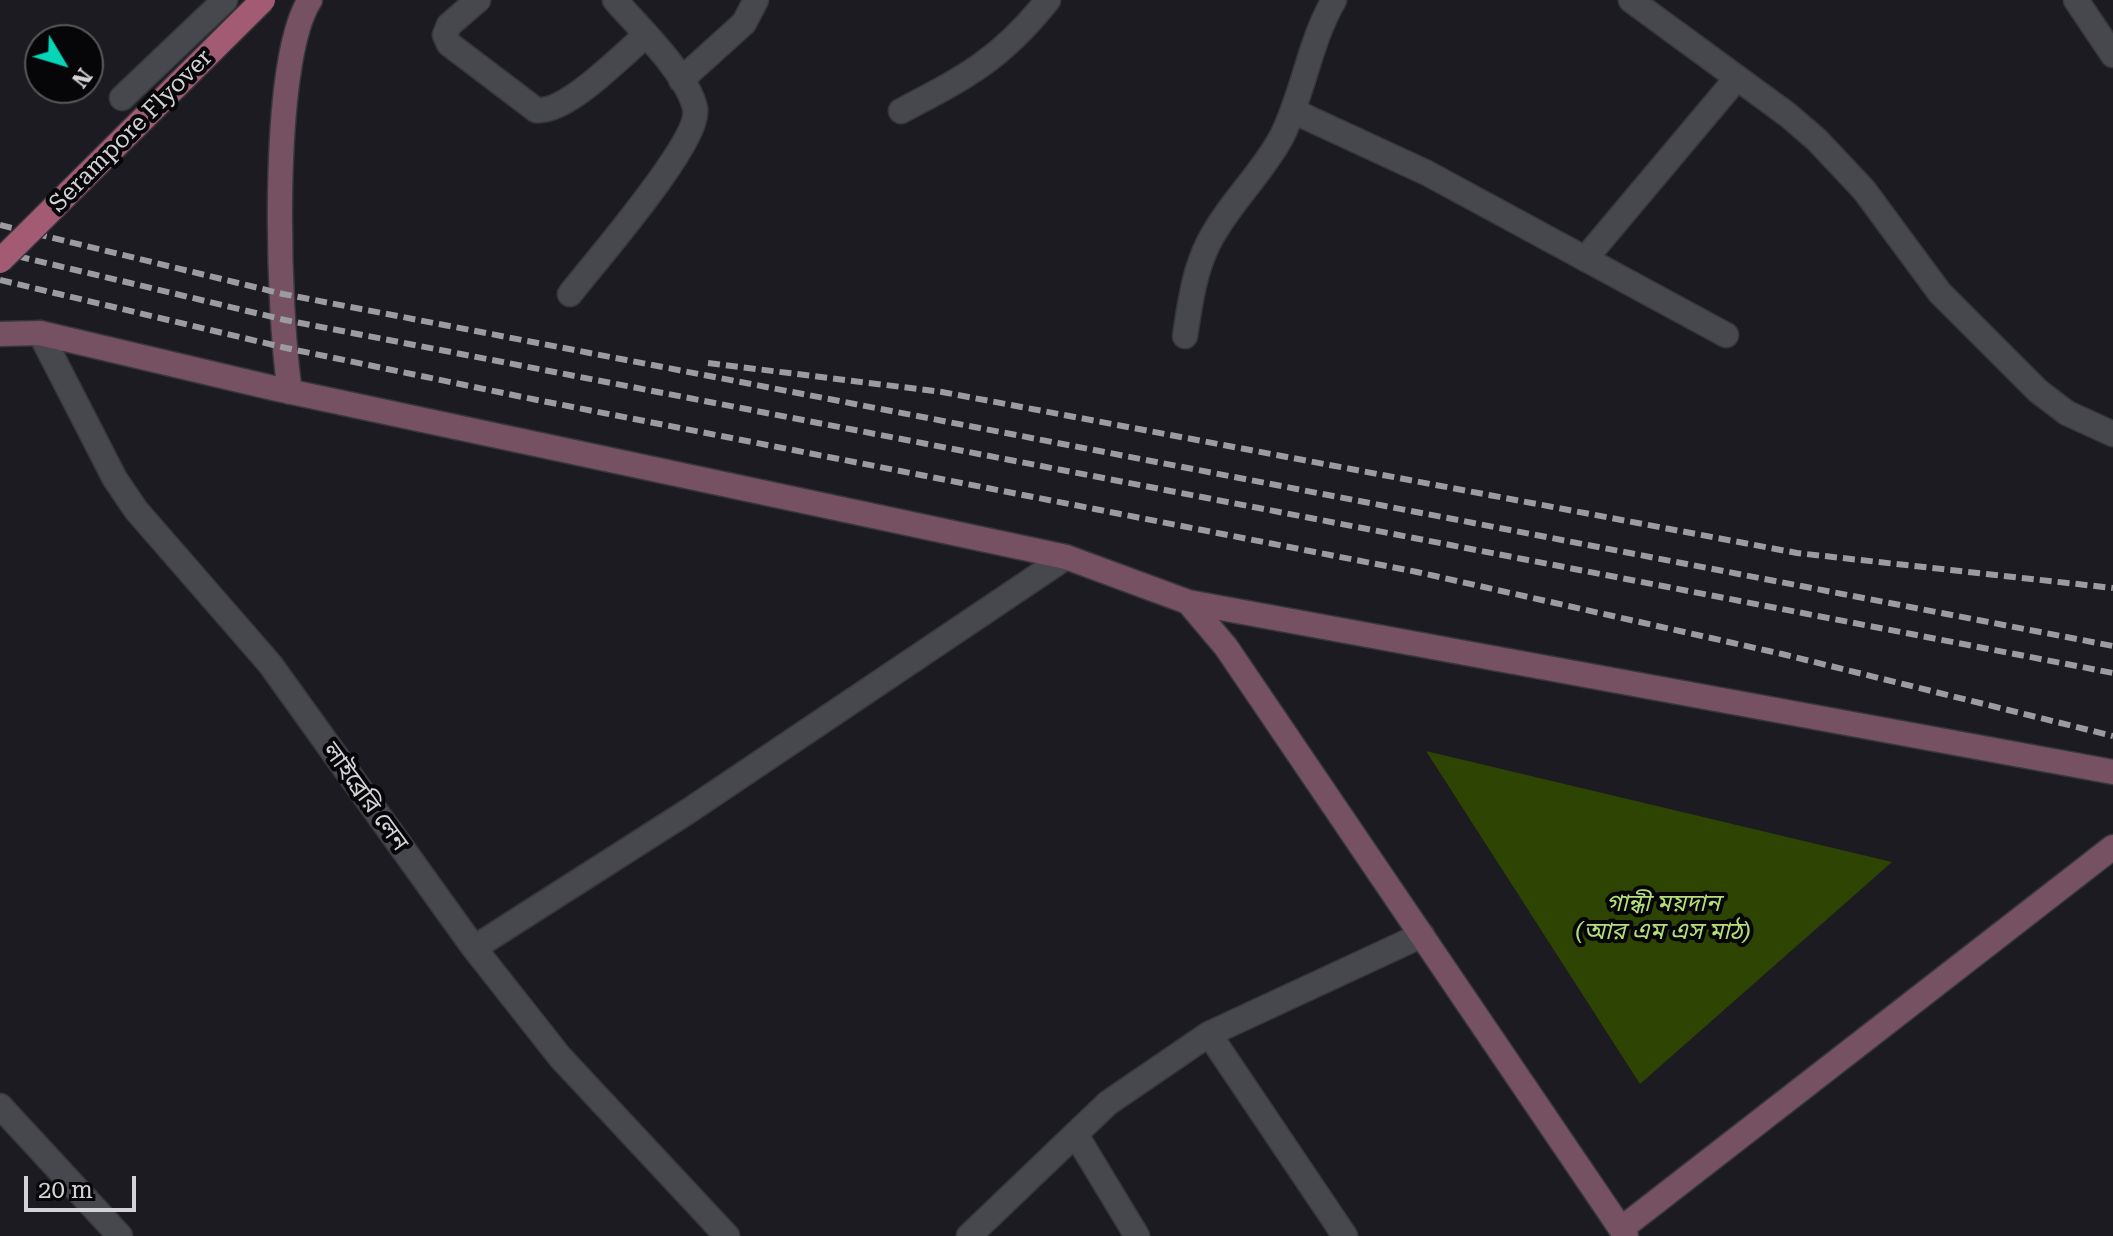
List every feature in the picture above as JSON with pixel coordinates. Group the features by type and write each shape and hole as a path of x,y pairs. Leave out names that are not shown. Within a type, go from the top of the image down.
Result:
{"main road":[{"name":"Serampore Flyover","path":"0,261 263,0"}],"street":[{"path":"122,98 225,0"},
{"path":"290,392 280,189 293,47 301,17 310,0"},
{"path":"478,0 449,25 445,35 449,44 536,110 548,112 564,103 645,36"},
{"path":"570,294 692,132 695,109 681,80 615,0"},
{"path":"681,80 744,23 756,0"},
{"path":"901,111 977,71 1031,22 1048,0"},
{"path":"1185,336 1192,289 1209,242 1265,164 1293,111 1314,39 1334,0"},
{"path":"1631,0 1788,115 1842,165 1940,293 2038,391 2067,413 2113,434"},
{"path":"2076,0 2106,30 2113,55"},
{"path":"1585,259 1737,78"},
{"path":"1293,111 1427,173 1726,335"},
{"path":"0,334 40,333 290,392 1066,557 1188,602 2113,772"},
{"name":"লাইব্রেরি লেন","path":"40,333 115,479 129,500 270,664 474,948 560,1057 727,1236"},
{"path":"474,948 687,812 1066,557"},
{"path":"1188,602 1226,647 1623,1232 2113,847"},
{"path":"969,1236 1108,1103 1209,1034 1422,935"},
{"path":"1209,1034 1345,1236"},
{"path":"0,1106 120,1236"},
{"path":"1076,1135 1137,1236"}],"green space":[{"name":"গান্ধী ময়দান (আর এম এস মাঠ)","path":"1426,751 1892,862 1640,1084"}],"railway":[{"path":"0,225 283,294 2113,646"},
{"path":"0,252 285,320 2113,673"},
{"path":"0,280 286,348 537,400 1417,572 1782,654 2113,736"},
{"path":"708,363 942,392 1797,553 2113,588"}]}
